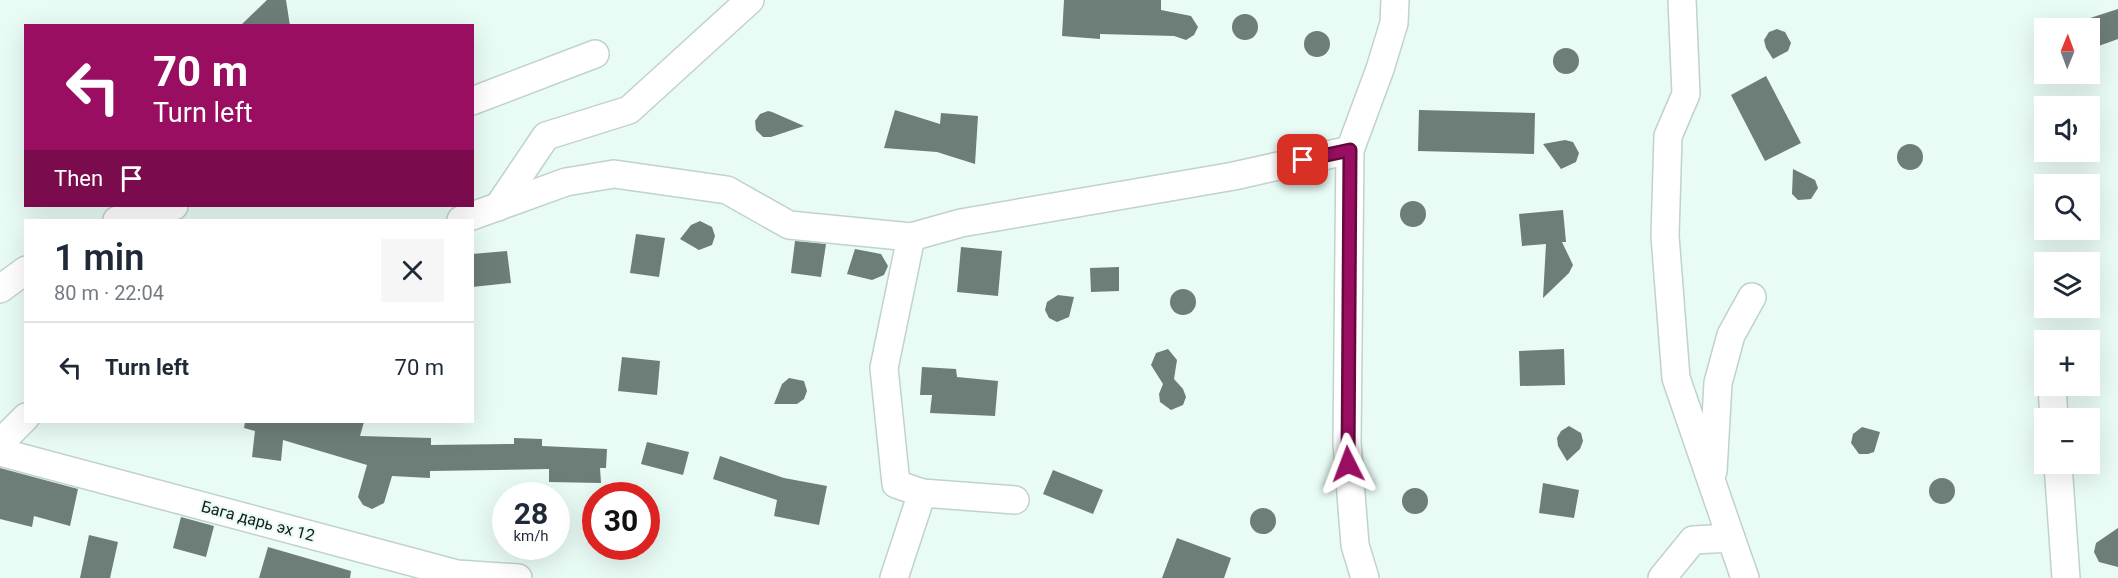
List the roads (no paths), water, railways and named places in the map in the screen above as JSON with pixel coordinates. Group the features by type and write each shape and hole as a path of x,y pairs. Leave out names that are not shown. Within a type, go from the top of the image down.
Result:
{"street":[{"path":"498,207 546,136 629,110 750,0"},
{"path":"1365,578 1355,545 1347,443 1350,150 1380,69 1394,23 1395,0"},
{"path":"1682,0 1686,94 1668,136 1665,236 1676,378 1746,578"},
{"path":"474,100 595,54"},
{"path":"464,219 566,182 614,174 728,190 789,225 911,237 961,223 1234,176 1350,150"},
{"path":"121,219 170,207"},
{"path":"911,237 884,368 896,484 922,493 1015,500"},
{"path":"0,289 24,271"},
{"path":"1713,486 1718,383 1731,334 1752,297"},
{"path":"0,443 24,419"},
{"name":"Бага дарь эх 12","path":"0,452 457,574 518,578"},
{"path":"2059,474 2066,578"},
{"path":"894,578 922,493"},
{"path":"1662,578 1693,540 1731,538"}]}
